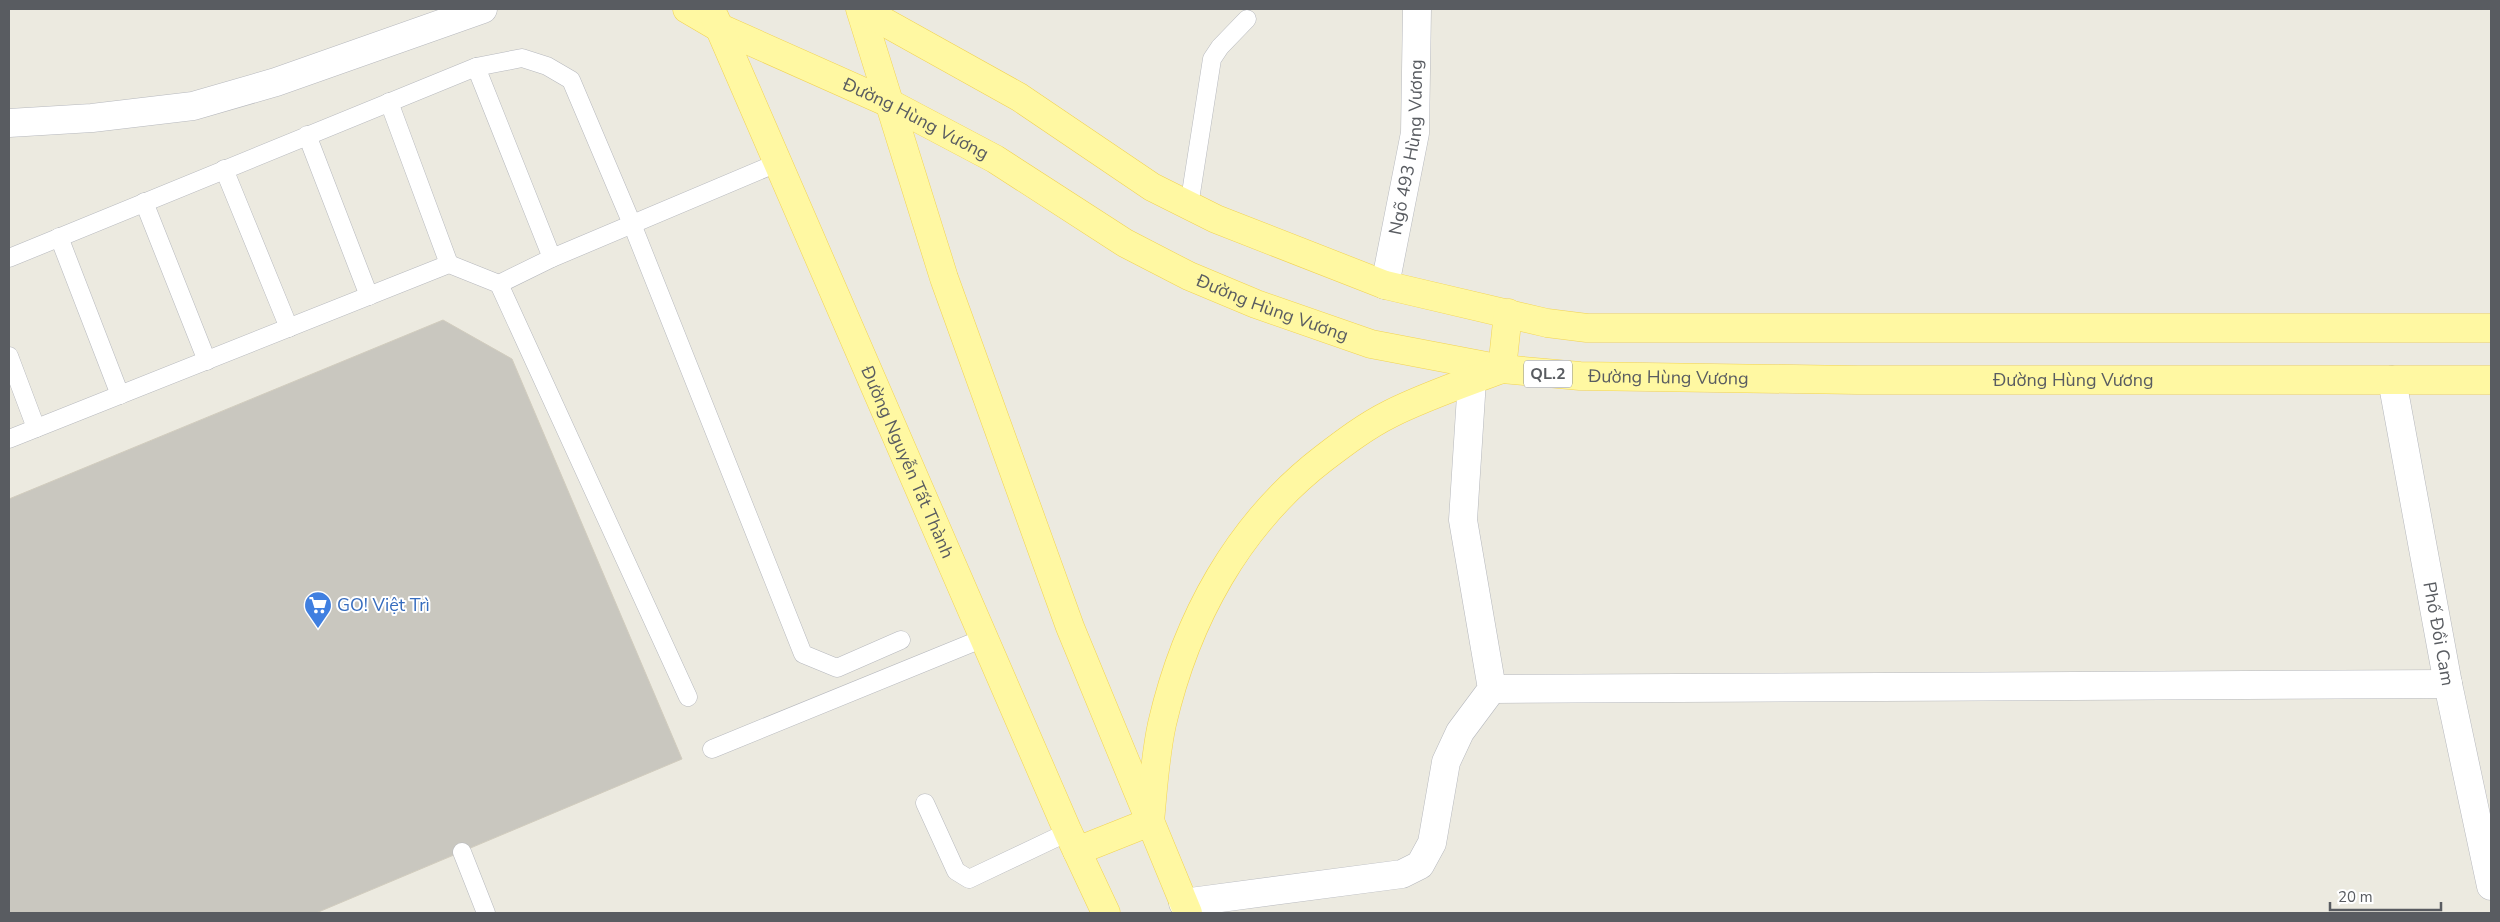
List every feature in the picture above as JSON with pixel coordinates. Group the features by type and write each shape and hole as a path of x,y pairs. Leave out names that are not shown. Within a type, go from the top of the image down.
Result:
{"main road":[{"name":"Đường Hùng Vương","path":"687,9 714,17 891,104 995,159 1125,243 1198,279 1256,304 1371,344 1502,369 1580,376 1857,380 2491,380"},
{"path":"860,9 944,278 1070,626 1186,908"},
{"path":"860,9 1019,97 1152,187 1189,206 1279,245 1385,286 1547,323 1587,328 2491,328"},
{"name":"Đường Nguyễn Tất Thành","path":"714,17 1072,841 1100,911"},
{"path":"1150,822 1162,725 1178,669 1213,586 1256,522 1283,493 1313,467 1368,426 1389,414 1502,369 1508,313"},
{"path":"1072,841 1150,822"}],"street":[{"path":"9,123 92,118 193,106 276,82 483,9"},
{"name":"Ngõ 493 Hùng Vương","path":"1385,286 1415,133 1417,9"},
{"path":"1186,908 1402,874 1420,865 1432,843 1446,762 1460,732 1492,689 1463,520 1472,380"},
{"name":"Phố Đồi Cam","path":"2392,380 2448,684 2491,886"},
{"path":"1492,689 2448,684"}],"lane":[{"path":"1189,206 1212,60 1220,47 1247,18"},
{"path":"9,258 476,66 522,58 547,66 571,80 632,224 804,654 837,668 901,640"},
{"path":"476,66 552,258"},
{"path":"389,102 449,264"},
{"path":"307,135 368,296"},
{"path":"499,284 552,258 777,164"},
{"path":"224,169 289,328"},
{"path":"144,202 207,360"},
{"path":"59,237 120,395"},
{"path":"9,439 449,264 499,284 688,697"},
{"path":"9,356 36,428"},
{"path":"712,749 984,638"},
{"path":"925,803 956,871 969,879 1072,841"},
{"path":"462,852 486,913"}],"building":[{"name":"GO! Việt Trì","path":"443,320 512,359 682,759 316,913 9,913 9,499"}],"place":[{"name":"GO! Việt Trì","path":"318,629"}]}
